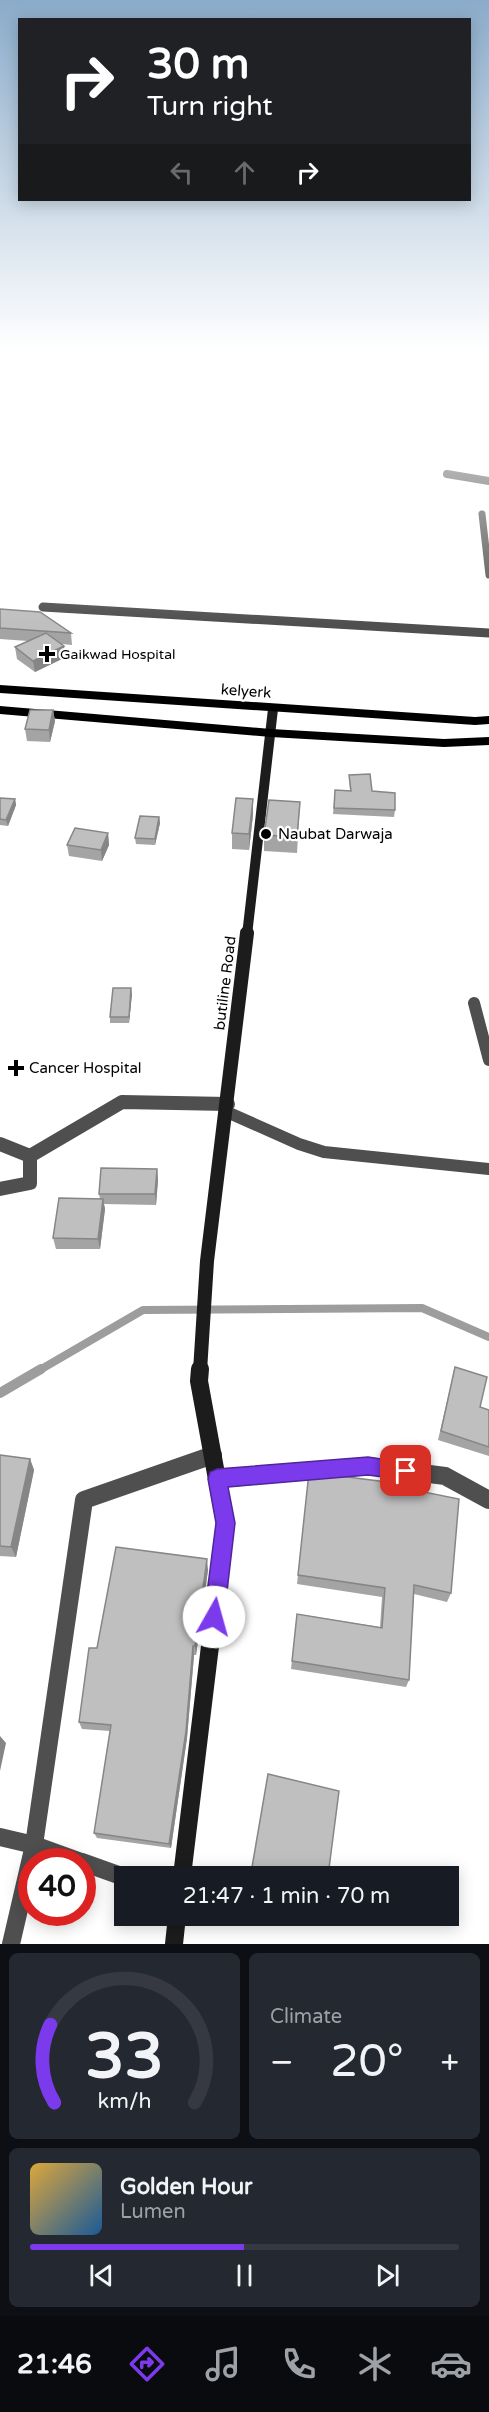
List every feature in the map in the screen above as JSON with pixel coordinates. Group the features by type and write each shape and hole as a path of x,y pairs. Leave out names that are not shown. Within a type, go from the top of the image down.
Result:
{"main road":[{"name":"kelyerk","path":"0,689 273,709 489,720"},
{"path":"0,710 271,733 444,743 489,741"}],"street":[{"path":"447,474 489,481"},
{"name":"butiline Road","path":"183,1866 225,1523 199,1381 207,1261 273,709"},
{"path":"30,1156 122,1102 227,1108"},
{"path":"0,1144 30,1156"},
{"path":"0,1189 30,1183 30,1156"},
{"path":"11,1944 34,1845 84,1500 213,1455"},
{"path":"217,1479 368,1466 445,1476 489,1500"},
{"path":"0,1837 42,1848"},
{"path":"96,1867 114,1873"},
{"path":"174,1944 176,1926"}],"lane":[{"path":"482,514 489,575"},
{"path":"44,608 489,633"},
{"path":"474,1003 489,1060"},
{"path":"227,1108 299,1144 324,1152 489,1169"}],"building":[{"path":"0,609 40,612 71,633 0,628"},
{"path":"46,633 64,646 33,661 15,647"},
{"path":"30,710 53,710 49,730 25,729"},
{"path":"370,774 372,791 395,793 395,810 334,808 335,790 351,791 349,775"},
{"path":"0,798 15,799 6,820 0,819"},
{"path":"236,798 253,799 249,834 232,833"},
{"path":"269,800 300,802 297,837 264,835"},
{"path":"140,816 159,817 155,839 135,838"},
{"path":"75,828 108,833 101,850 67,845"},
{"path":"113,988 131,988 129,1017 110,1017"},
{"path":"101,1168 157,1169 155,1194 99,1194"},
{"path":"59,1198 103,1199 98,1239 53,1238"},
{"path":"455,1367 487,1377 480,1407 489,1410 489,1447 441,1431"},
{"path":"0,1455 30,1459 11,1547 0,1546"},
{"path":"309,1472 394,1483 394,1486 459,1499 451,1593 414,1585 409,1680 292,1661 297,1614 382,1628 385,1588 298,1575"},
{"path":"116,1547 207,1559 195,1646 193,1646 186,1731 169,1844 94,1833 111,1725 79,1722 89,1648 97,1648"},
{"path":"268,1774 339,1791 329,1866 252,1866"}],"waterway":[{"path":"38,1371 143,1310 422,1308 489,1337"},
{"path":"0,1393 41,1369"}],"place":[{"name":"Gaikwad Hospital","path":"47,654"},
{"name":"Naubat Darwaja","path":"266,834"},
{"name":"Cancer Hospital","path":"16,1068"}],"route":[{"path":"214,1617 225,1523 217,1479 368,1466 406,1471"}]}
